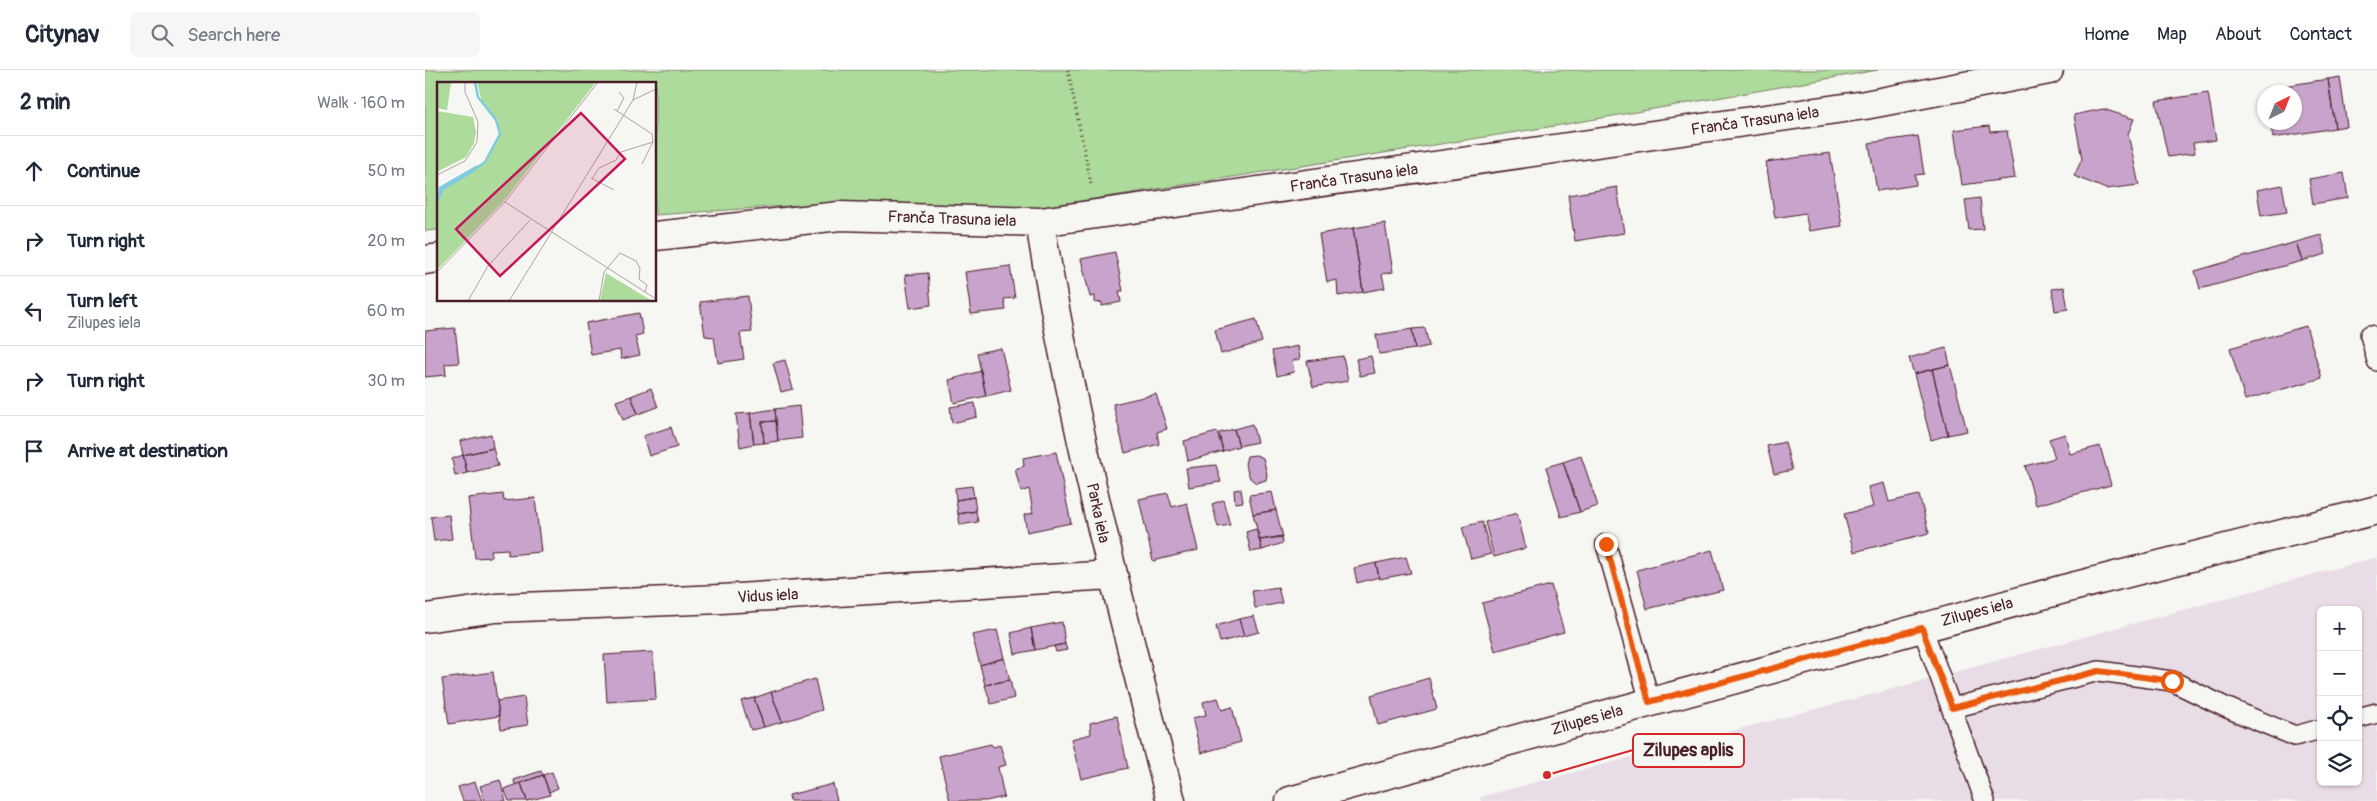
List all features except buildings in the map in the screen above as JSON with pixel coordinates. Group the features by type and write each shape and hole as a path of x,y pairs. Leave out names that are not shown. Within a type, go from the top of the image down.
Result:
{"street":[{"name":"Franča Trasuna iela","path":"656,236 840,216 1040,222 1865,105 2049,70"},
{"name":"Parka iela","path":"1040,222 1054,309 1112,575 1171,801"},
{"name":"Zilupes iela","path":"1290,801 2064,588 2377,510"},
{"name":"Vidus iela","path":"425,618 496,608 721,599 1112,575"}],"lane":[{"path":"2370,335 2377,361"},
{"path":"1606,544 1649,702"},
{"path":"1922,628 1985,801"},
{"path":"1952,708 2099,671 2172,681 2225,707 2295,736 2317,730"},
{"path":"2362,717 2377,713"}],"path":[{"path":"1067,70 1097,214"}],"shaded area":[{"path":"2377,557 2377,801 1481,801 1480,797 1915,683"}],"green space":[{"path":"425,70 1878,70 1567,124 1037,208 815,204 656,215 656,82 437,82 437,230 425,231"}],"place":[{"name":"Zilupes aplis","path":"1547,775"}],"route":[{"path":"1606,544 1649,702 1922,628 1952,708 2099,671 2172,681"}]}
